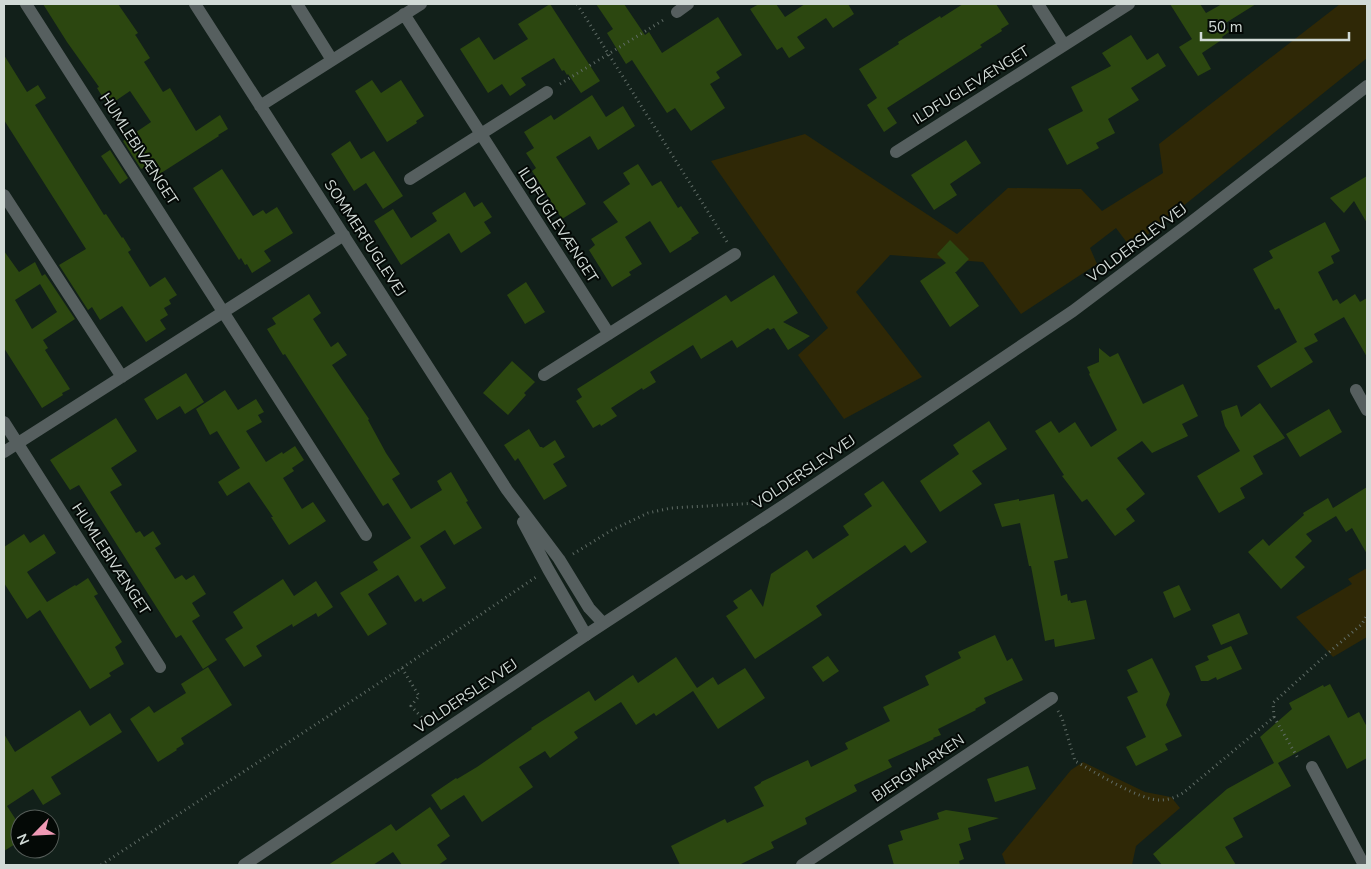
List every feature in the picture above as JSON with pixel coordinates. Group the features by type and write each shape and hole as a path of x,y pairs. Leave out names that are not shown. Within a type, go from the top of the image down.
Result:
{"street":[{"name":"HUMLEBIVÆNGET","path":"26,4 366,535"},
{"name":"SOMMERFUGLEVEJ","path":"196,4 507,490 561,562 589,608 603,623"},
{"path":"297,4 332,60"},
{"path":"260,106 421,4"},
{"path":"677,12 688,4"},
{"path":"1038,4 1064,45"},
{"name":"ILDFUGLEVÆNGET","path":"896,152 1129,4"},
{"name":"ILDFUGLEVÆNGET","path":"404,14 609,334"},
{"name":"VOLDERSLEVVEJ","path":"244,865 1072,311 1190,223 1367,86"},
{"path":"410,179 547,92"},
{"path":"4,195 122,377"},
{"path":"4,452 344,235"},
{"path":"544,376 735,254"},
{"path":"1356,390 1367,410"},
{"name":"HUMLEBIVÆNGET","path":"4,422 160,667"},
{"name":"SOMMERFUGLEVEJ","path":"507,490 548,570 586,635"},
{"name":"BJERGMARKEN","path":"802,865 1052,698"},
{"path":"1312,767 1364,865"}],"path":[{"path":"577,4 735,254"},
{"path":"547,92 677,12"},
{"path":"561,562 612,530 648,513 671,508 769,502 786,504"},
{"path":"101,865 548,570"},
{"path":"1312,767 1300,762 1274,717 1273,703 1362,624 1367,615"},
{"path":"402,668 419,696 411,706 438,735"},
{"path":"1052,698 1062,718 1075,761 1139,796 1159,800 1172,799 1183,794 1274,717"}],"shaded area":[{"path":"1340,4 1367,4 1367,58 1131,248 1116,228 1090,248 1097,264 1021,314 983,262 890,255 856,292 922,377 844,419 798,355 828,328 711,161 805,134 957,234 1008,188 1081,189 1102,211 1163,173 1159,144"},
{"path":"1367,568 1367,637 1333,657 1296,617 1352,584 1348,579"},
{"path":"1083,762 1145,792 1171,797 1180,808 1136,846 1132,865 1006,865 1002,854 1071,770"}],"building":[{"path":"43,4 118,4 138,33 135,35 150,58 144,62 163,92 170,88 196,131 220,115 228,129 158,175 151,165 141,169 123,141 151,122 130,91 108,106 97,88 99,87"},
{"path":"550,4 600,81 581,93 568,74 564,70 562,71 554,58 521,78 526,85 510,96 502,84 488,93 460,49 479,37 494,60 528,39 518,24"},
{"path":"596,4 624,4 645,35 649,32 662,53 718,17 742,55 716,72 720,78 710,84 725,108 691,131 675,108 667,113 632,60 626,64 607,33 613,29"},
{"path":"759,4 776,4 785,17 805,4 848,4 854,14 833,28 826,18 797,37 805,48 789,58 782,47 777,50 750,9"},
{"path":"963,4 996,4 1009,24 1001,29 1002,31 980,45 982,47 887,108 897,123 884,132 867,105 877,98 859,69 899,44 898,42"},
{"path":"1170,4 1200,4 1206,13 1222,4 1256,4 1224,24 1229,32 1222,37 1223,39 1202,53 1211,69 1198,76 1179,47 1192,39"},
{"path":"1131,35 1147,60 1158,53 1166,66 1131,88 1139,100 1108,119 1115,133 1096,143 1099,148 1067,165 1048,129 1083,111 1071,87 1111,66 1102,53"},
{"path":"4,55 27,92 38,85 46,98 35,105 104,215 106,214 123,237 131,250 128,252 150,287 165,277 177,295 169,300 171,304 164,308 168,315 160,320 166,329 146,342 122,306 100,320 92,307 88,310 59,265 86,249 4,120"},
{"path":"372,80 381,93 401,80 424,116 416,121 417,123 387,142 355,91"},
{"path":"592,95 606,117 623,106 635,126 598,150 590,136 556,157 586,204 562,219 532,171 536,168 526,153 534,148 524,132 551,115 554,120"},
{"path":"966,140 981,163 950,184 957,195 934,210 911,175"},
{"path":"350,141 361,159 374,151 403,196 383,209 366,183 354,191 331,154"},
{"path":"110,150 128,178 120,184 101,156"},
{"path":"638,164 652,186 661,181 678,208 681,206 699,233 670,253 650,221 625,237 642,264 629,272 631,275 612,287 589,250 595,245 591,239 618,222 603,202 630,184 623,173"},
{"path":"222,169 253,216 263,210 266,214 277,207 293,233 264,251 271,261 252,273 241,258 239,260 193,188"},
{"path":"1367,176 1367,223 1354,201 1344,213 1330,198"},
{"path":"465,192 474,207 482,202 492,217 484,222 491,233 461,253 449,233 401,265 374,221 393,209 411,238 437,221 432,213"},
{"path":"1325,222 1340,251 1331,256 1334,263 1318,272 1333,301 1337,299 1340,304 1355,294 1360,302 1367,298 1367,357 1344,317 1314,334 1318,341 1304,348 1313,362 1271,388 1257,366 1297,342 1279,308 1275,310 1253,269 1273,258 1269,251"},
{"path":"950,240 969,259 955,272 979,306 950,327 920,281 946,263 937,254"},
{"path":"4,251 19,272 35,262 42,276 45,274 75,319 43,340 48,348 45,350 70,389 42,408 4,348","holes":["40,284 57,312 32,329 15,300"]},
{"path":"774,275 798,313 783,322 810,336 788,350 774,328 770,330 768,328 737,348 732,340 701,359 693,345 650,372 656,382 643,390 642,388 611,408 617,416 601,426 600,424 593,428 576,401 582,397 577,389 726,295 731,302"},
{"path":"526,282 545,312 525,324 507,295"},
{"path":"309,294 321,313 313,319 331,347 338,342 347,355 332,365 369,419 386,453 400,474 392,479 411,509 442,490 437,481 451,472 482,528 454,545 445,530 420,546 446,588 423,602 421,598 415,602 398,575 368,594 387,624 368,636 340,593 378,570 373,562 411,538 388,503 383,506 267,329 276,324 272,318"},
{"path":"1099,348 1110,357 1118,353 1143,404 1183,384 1198,416 1182,424 1188,436 1152,453 1142,441 1117,458 1145,494 1126,509 1135,521 1115,536 1087,499 1082,502 1062,476 1064,475 1035,431 1051,421 1059,433 1075,422 1091,447 1117,430 1087,367 1099,362"},
{"path":"512,361 535,382 524,393 526,395 508,415 483,393"},
{"path":"186,373 204,402 185,414 180,406 157,420 144,399"},
{"path":"225,390 238,410 256,399 264,412 258,415 262,422 246,431 266,462 295,446 304,460 292,468 294,471 283,478 302,509 313,502 326,521 289,545 271,517 273,517 249,482 227,496 218,482 240,468 217,431 210,435 196,409"},
{"path":"1260,403 1285,438 1253,456 1263,474 1240,488 1245,498 1219,513 1197,476 1240,451 1225,426 1221,411 1237,405 1241,417"},
{"path":"1329,409 1342,432 1300,457 1286,434"},
{"path":"116,418 137,451 111,468 122,485 110,492 136,533 140,531 144,537 153,531 161,544 155,548 175,579 182,575 186,580 194,575 206,594 192,603 200,616 192,621 217,660 203,669 181,635 176,638 79,485 70,490 50,460"},
{"path":"989,421 1007,449 972,471 982,484 940,512 920,481 959,454 953,445"},
{"path":"529,429 540,447 543,448 555,440 565,457 553,464 567,486 544,500 518,458 515,461 504,445"},
{"path":"883,481 927,542 911,553 905,545 816,606 822,615 755,659 726,616 738,608 733,601 751,589 763,607 771,574 807,550 813,559 849,535 843,526 872,506 864,494"},
{"path":"1367,487 1367,554 1352,528 1346,532 1336,516 1306,534 1312,541 1295,557 1305,567 1281,589 1248,552 1263,539 1269,546 1304,515 1303,513 1328,498 1333,508"},
{"path":"1054,494 1068,558 1054,561 1061,596 1067,594 1068,601 1070,600 1071,603 1086,600 1095,639 1055,647 1054,639 1045,641 1031,566 1029,566 1020,523 1002,527 994,504"},
{"path":"24,534 30,543 44,534 56,553 27,572 47,602 88,578 98,594 94,596 122,642 115,647 124,664 109,673 111,676 90,689 40,610 27,619 4,583 4,547"},
{"path":"283,579 294,596 316,581 333,607 318,617 316,613 293,627 292,624 256,646 262,656 244,667 225,639 243,628 233,612"},
{"path":"1179,585 1191,610 1174,618 1163,592"},
{"path":"1239,613 1248,634 1221,645 1212,625"},
{"path":"995,635 1007,661 1012,658 1023,680 984,698 986,703 976,710 938,729 941,735 888,760 892,767 854,785 857,791 805,818 807,824 771,842 774,848 739,865 680,865 671,846 725,819 727,823 764,806 754,787 808,760 811,767 848,749 845,743 890,721 883,707 929,685 925,676 961,658 958,652"},
{"path":"1231,646 1242,669 1217,680 1216,677 1208,681 1201,681 1195,666 1209,660 1207,656"},
{"path":"828,656 839,671 823,682 812,667"},
{"path":"676,657 697,688 713,677 718,685 745,668 765,698 718,729 693,691 656,716 654,713 636,725 621,702 574,732 578,738 550,758 545,751 519,767 533,787 482,822 464,795 441,810 431,795 456,778 477,767 531,728 589,691 595,701 633,675 638,683"},
{"path":"1152,658 1170,694 1166,705 1182,736 1165,744 1168,750 1136,766 1126,747 1146,737 1127,697 1138,692 1127,670"},
{"path":"208,667 232,705 181,738 184,744 158,762 130,719 149,706 154,713 186,693 181,684"},
{"path":"1330,684 1348,718 1359,712 1367,727 1367,758 1347,769 1329,735 1278,763 1291,786 1233,818 1243,837 1225,847 1236,865 1162,865 1153,854 1227,789 1274,763 1260,737 1292,709 1289,703 1323,685 1324,687"},
{"path":"80,710 90,726 110,713 122,732 51,777 61,794 43,805 33,789 7,806 10,811 10,847 4,851 4,734 15,752"},
{"path":"1028,766 1036,789 995,802 987,779"},
{"path":"430,807 450,836 437,845 447,859 438,865 402,865 393,852 373,865 328,865 391,824 396,831"},
{"path":"946,810 999,818 968,828 971,840 959,844 964,859 959,861 960,865 894,865 888,845 903,840 900,831 939,819 937,813"}]}
